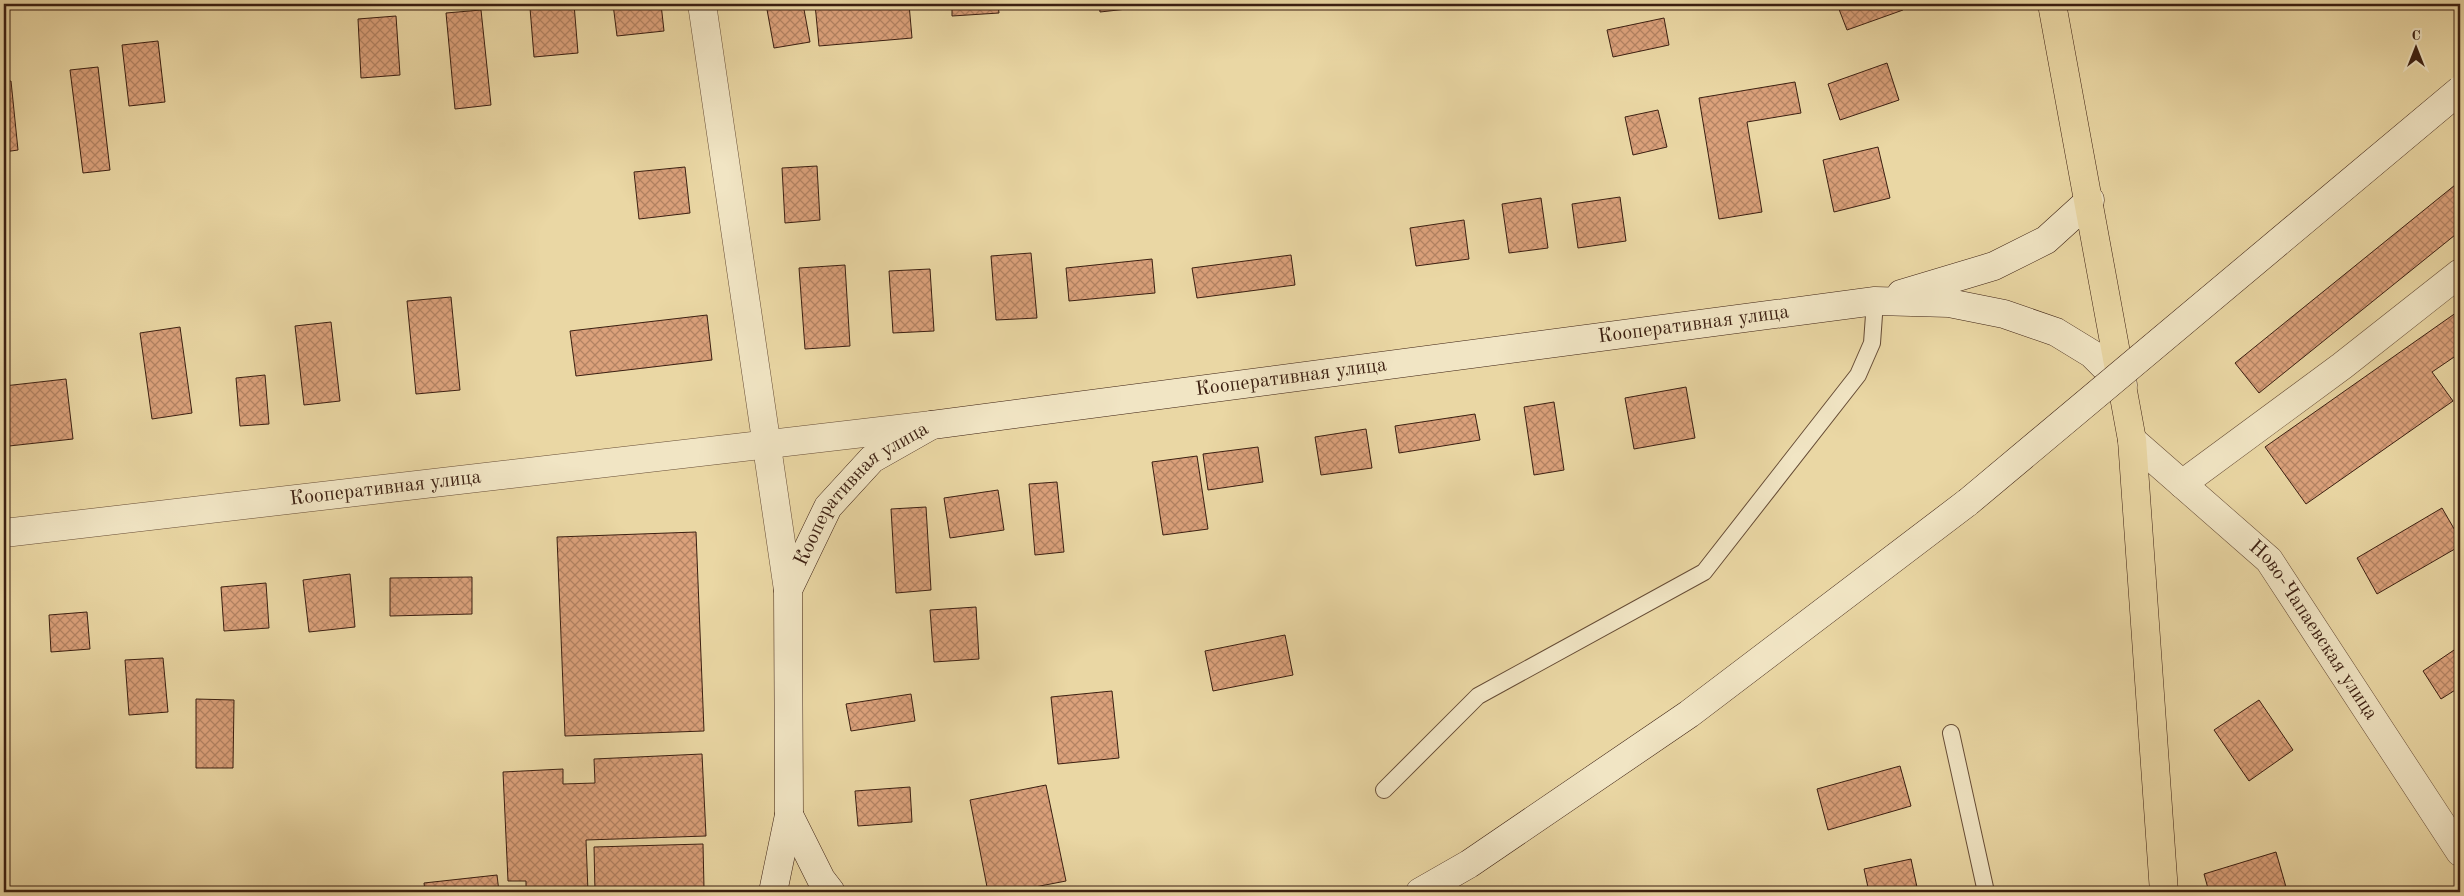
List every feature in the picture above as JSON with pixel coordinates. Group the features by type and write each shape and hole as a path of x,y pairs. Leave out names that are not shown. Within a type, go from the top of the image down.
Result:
{"main road":[{"path":"702,4 788,590 789,815 773,892"},
{"path":"2058,10 2132,440 2164,892"},
{"path":"1420,892 1470,864 1689,714 1968,502 2460,90"},
{"name":"Кооперативная улица","path":"1875,302 1994,266 2046,240 2090,200"},
{"path":"2182,484 2342,366 2460,273"},
{"name":"Кооперативная улица","path":"4,532 932,425 1875,302 1948,303 2004,314 2056,332 2092,354 2123,385"},
{"name":"Кооперативная улица","path":"788,590 828,508 872,459 932,425"},
{"name":"Ново-Чапаевская улица","path":"2132,440 2269,560 2460,852"},
{"path":"789,815 821,879 831,892"}],"lane":[{"path":"1384,790 1478,696 1704,572 1858,375 1872,343 1875,302"},
{"path":"1951,733 1986,892"}],"building":[{"path":"574,4 578,53 534,57 530,8"},
{"path":"613,4 661,4 664,31 617,36"},
{"path":"766,4 803,4 810,42 774,48"},
{"path":"815,4 909,4 912,38 819,46"},
{"path":"952,4 998,4 999,13 952,16"},
{"path":"1099,4 1136,4 1136,8 1100,12"},
{"path":"1837,4 1900,4 1903,10 1847,30"},
{"path":"481,10 491,105 455,109 446,13"},
{"path":"396,16 400,75 361,78 358,19"},
{"path":"1664,18 1669,45 1613,57 1607,30"},
{"path":"158,41 165,102 129,106 122,45"},
{"path":"1887,63 1899,100 1840,120 1828,84"},
{"path":"98,67 110,170 83,173 70,70"},
{"path":"11,81 18,150 4,152 4,82"},
{"path":"1795,82 1801,113 1747,122 1762,212 1719,219 1699,98"},
{"path":"1658,110 1667,147 1633,155 1625,117"},
{"path":"1878,147 1890,198 1834,212 1823,160"},
{"path":"817,166 820,220 785,223 782,168"},
{"path":"685,167 690,213 639,219 634,172"},
{"path":"2460,181 2460,231 2259,393 2235,363"},
{"path":"1620,197 1626,241 1578,248 1572,204"},
{"path":"1541,198 1548,248 1509,253 1502,204"},
{"path":"1464,220 1469,259 1416,266 1410,228"},
{"path":"1031,253 1037,318 996,320 991,256"},
{"path":"1291,255 1295,285 1197,298 1192,268"},
{"path":"1152,259 1155,293 1069,301 1066,268"},
{"path":"845,265 850,346 805,349 799,268"},
{"path":"930,269 934,331 893,333 889,271"},
{"path":"451,297 460,390 416,394 407,301"},
{"path":"2460,310 2460,353 2432,372 2453,401 2306,504 2265,447"},
{"path":"707,315 712,360 576,376 570,331"},
{"path":"331,322 340,401 304,405 295,326"},
{"path":"180,327 192,413 152,419 140,333"},
{"path":"265,375 269,424 240,426 236,378"},
{"path":"66,379 73,439 9,446 4,386"},
{"path":"1686,387 1695,438 1634,449 1625,398"},
{"path":"1554,402 1564,470 1534,475 1524,407"},
{"path":"1475,414 1480,440 1399,453 1395,426"},
{"path":"1366,429 1372,468 1321,475 1315,437"},
{"path":"1258,447 1263,482 1208,490 1203,454"},
{"path":"1197,456 1208,529 1163,535 1152,462"},
{"path":"1057,482 1064,552 1035,555 1029,484"},
{"path":"998,490 1004,530 950,538 944,498"},
{"path":"926,507 931,590 896,593 891,509"},
{"path":"2442,508 2460,539 2460,546 2377,594 2357,558"},
{"path":"696,532 704,731 565,736 557,537"},
{"path":"350,574 355,627 309,632 303,580"},
{"path":"472,577 472,614 390,616 390,578"},
{"path":"266,583 269,628 224,631 221,587"},
{"path":"976,607 979,659 934,662 930,610"},
{"path":"87,612 90,649 51,652 49,615"},
{"path":"1285,635 1293,675 1213,691 1205,651"},
{"path":"2460,646 2460,687 2441,699 2423,671"},
{"path":"163,658 168,712 129,715 125,660"},
{"path":"1112,691 1119,758 1058,764 1051,697"},
{"path":"911,694 915,721 851,731 846,704"},
{"path":"196,699 234,700 233,768 196,768"},
{"path":"2259,700 2293,750 2249,781 2214,730"},
{"path":"702,754 706,836 586,840 588,892 526,892 526,881 508,881 503,772 563,769 563,784 595,783 594,759"},
{"path":"1900,766 1911,806 1828,830 1817,789"},
{"path":"1046,785 1066,881 1009,892 988,892 970,800"},
{"path":"910,787 912,822 858,826 855,791"},
{"path":"703,844 704,888 595,892 594,847"},
{"path":"2276,852 2286,887 2268,892 2209,892 2204,874"},
{"path":"1911,859 1918,892 1869,892 1864,869"},
{"path":"497,875 499,892 425,892 424,883"}]}
